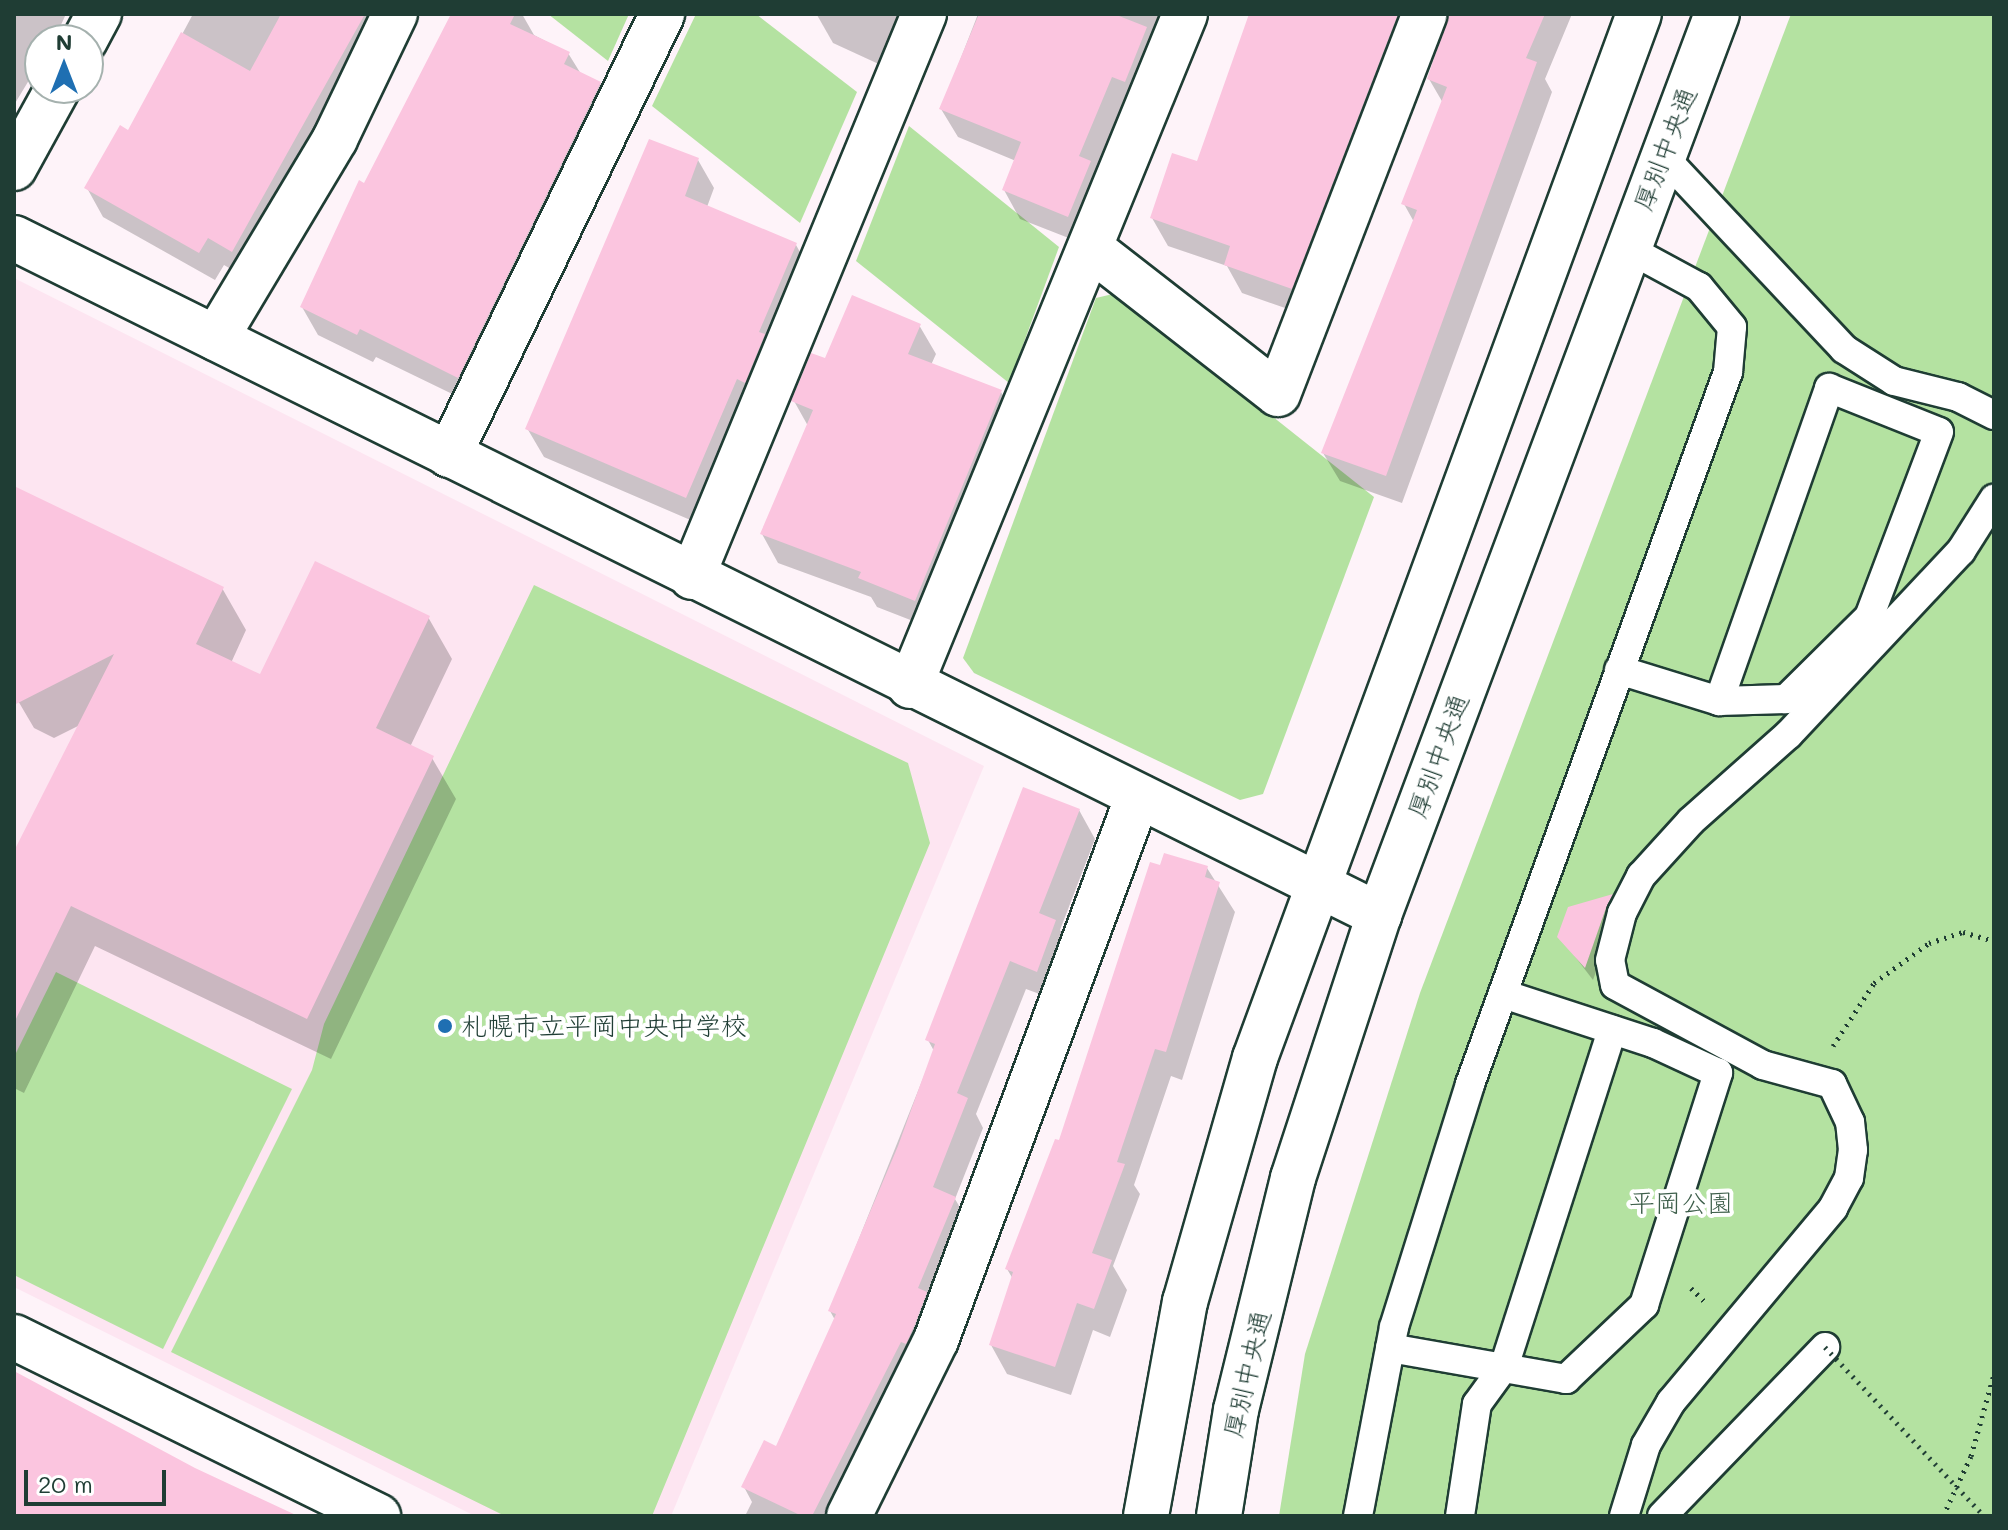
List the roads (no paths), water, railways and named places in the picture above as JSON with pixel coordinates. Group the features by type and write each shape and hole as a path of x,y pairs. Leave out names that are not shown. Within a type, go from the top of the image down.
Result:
{"street":[{"path":"216,338 335,139 395,14"},
{"path":"449,455 662,14"},
{"path":"692,577 924,14"},
{"path":"910,686 1093,250 1185,14"},
{"path":"1093,250 1278,394 1425,14"},
{"path":"1146,1516 1185,1302 1255,1058 1639,14"},
{"name":"厚別中央通","path":"1219,1516 1236,1410 1293,1178 1379,915 1717,14"},
{"path":"14,168 49,104"},
{"path":"14,238 910,686 1320,882 1379,915"},
{"path":"849,1516 936,1340 1138,796"},
{"path":"14,1337 378,1516"}],"lane":[{"path":"1662,155 1844,349 1894,381 1958,397 1994,415"},
{"path":"1358,1516 1390,1348 1503,994 1728,372 1732,327 1699,287 1627,248"},
{"path":"1619,670 1719,701 1786,699 1869,617 1939,432 1829,388 1719,701"},
{"path":"1624,1516 1646,1445 1671,1402 1802,1251 1849,1178 1850,1122 1832,1084 1740,1054 1615,985 1610,960 1622,913 1641,876 1691,821 1789,734 1891,627 1961,551 1994,499"},
{"path":"1390,1348 1566,1379 1644,1305 1718,1073 1612,1030 1503,994"},
{"path":"1460,1516 1477,1404 1504,1367 1612,1030"},
{"path":"1662,1516 1825,1347"}],"place":[{"name":"札幌市立平岡中央中学校","path":"445,1026"}],"park label":[{"name":"平岡公園","path":"1681,1203"}]}
